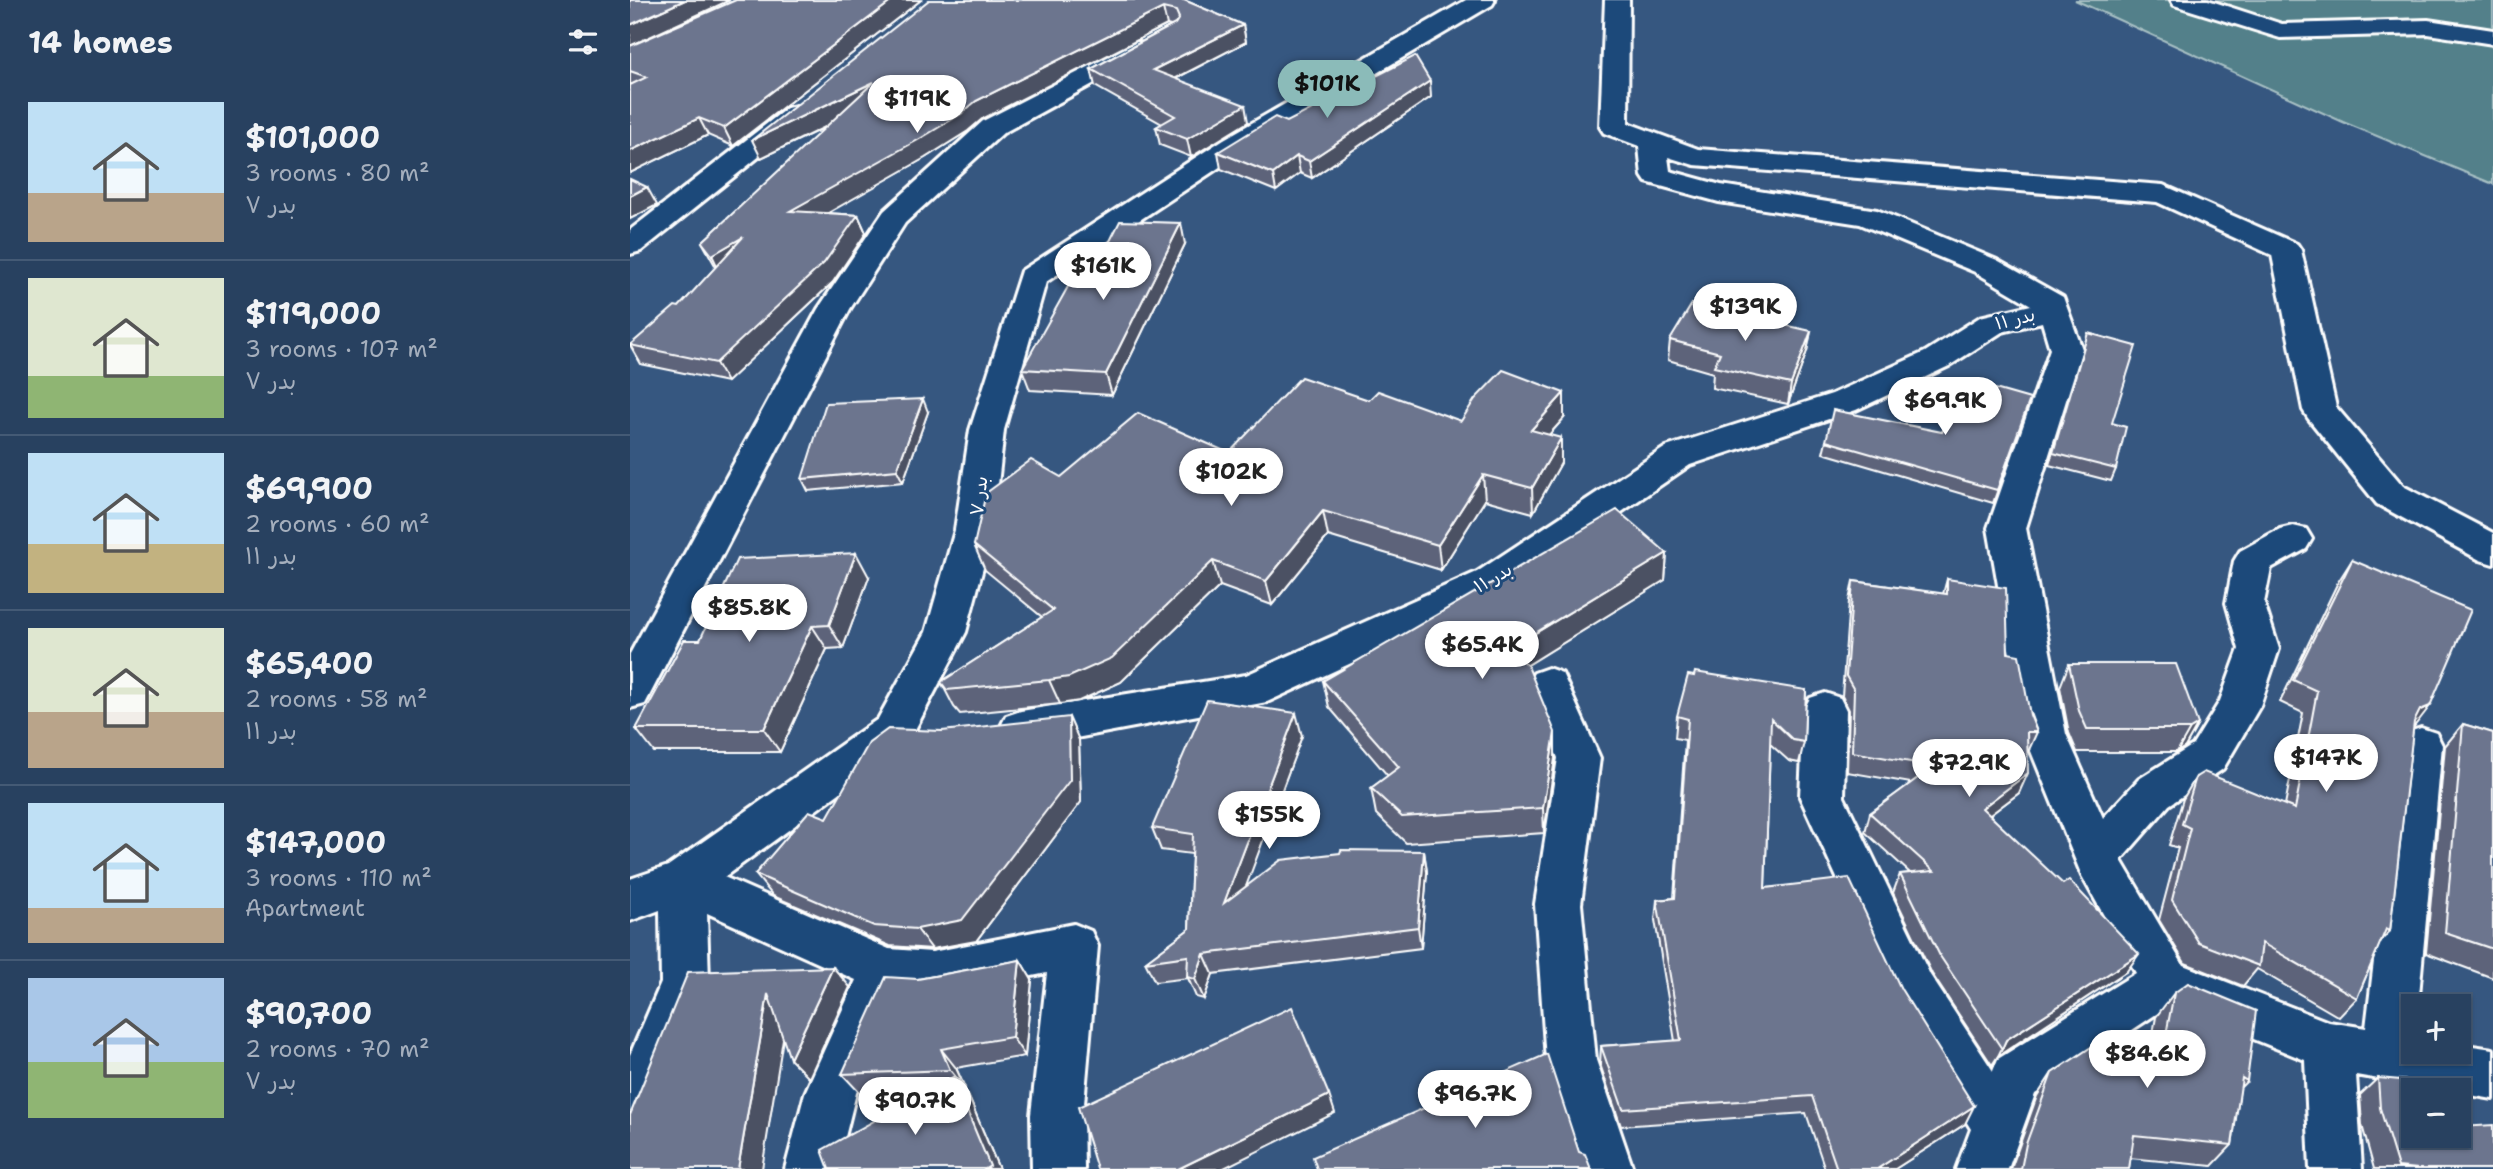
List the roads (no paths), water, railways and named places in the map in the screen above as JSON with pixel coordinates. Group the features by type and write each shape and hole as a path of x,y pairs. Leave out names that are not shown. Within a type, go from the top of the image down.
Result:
{"street":[{"name":"بدر ۷","path":"630,900 683,881 911,732 946,632 974,530 987,430 1032,278 1234,145 1483,0"},
{"path":"1617,0 1614,127 1694,157 2163,194 2286,250 2320,410 2390,495 2493,550"},
{"path":"2183,0 2280,31 2428,27 2493,37"},
{"path":"630,692 834,309 894,217 993,127 1168,34"},
{"path":"630,245 812,101"},
{"path":"1652,141 1656,176 1719,193 1867,216 1986,266 2052,304 2066,349 2007,528 2045,734 2096,857 2166,981 2329,1046 2386,1058 2493,1073"},
{"name":"بدر ۱۱","path":"981,732 1060,724 1252,690 1491,582 1678,456 1844,402 1937,359 1991,324 2054,310"},
{"path":"2096,857 2154,792 2208,757 2239,706 2259,649 2245,603 2253,561 2293,539"},
{"path":"1548,684 1579,758 1558,904 1572,1060 1607,1169"},
{"path":"1825,710 1822,797 1990,1147"},
{"path":"2386,1058 2403,936 2421,745"},
{"path":"630,1116 685,983 683,881 887,971 932,974 1074,946 1057,1115 1058,1169"},
{"path":"811,1169 817,1127 873,995 887,971"},
{"path":"1990,1147 2016,1077 2166,981"},
{"path":"2329,1046 2336,1169"}]}
